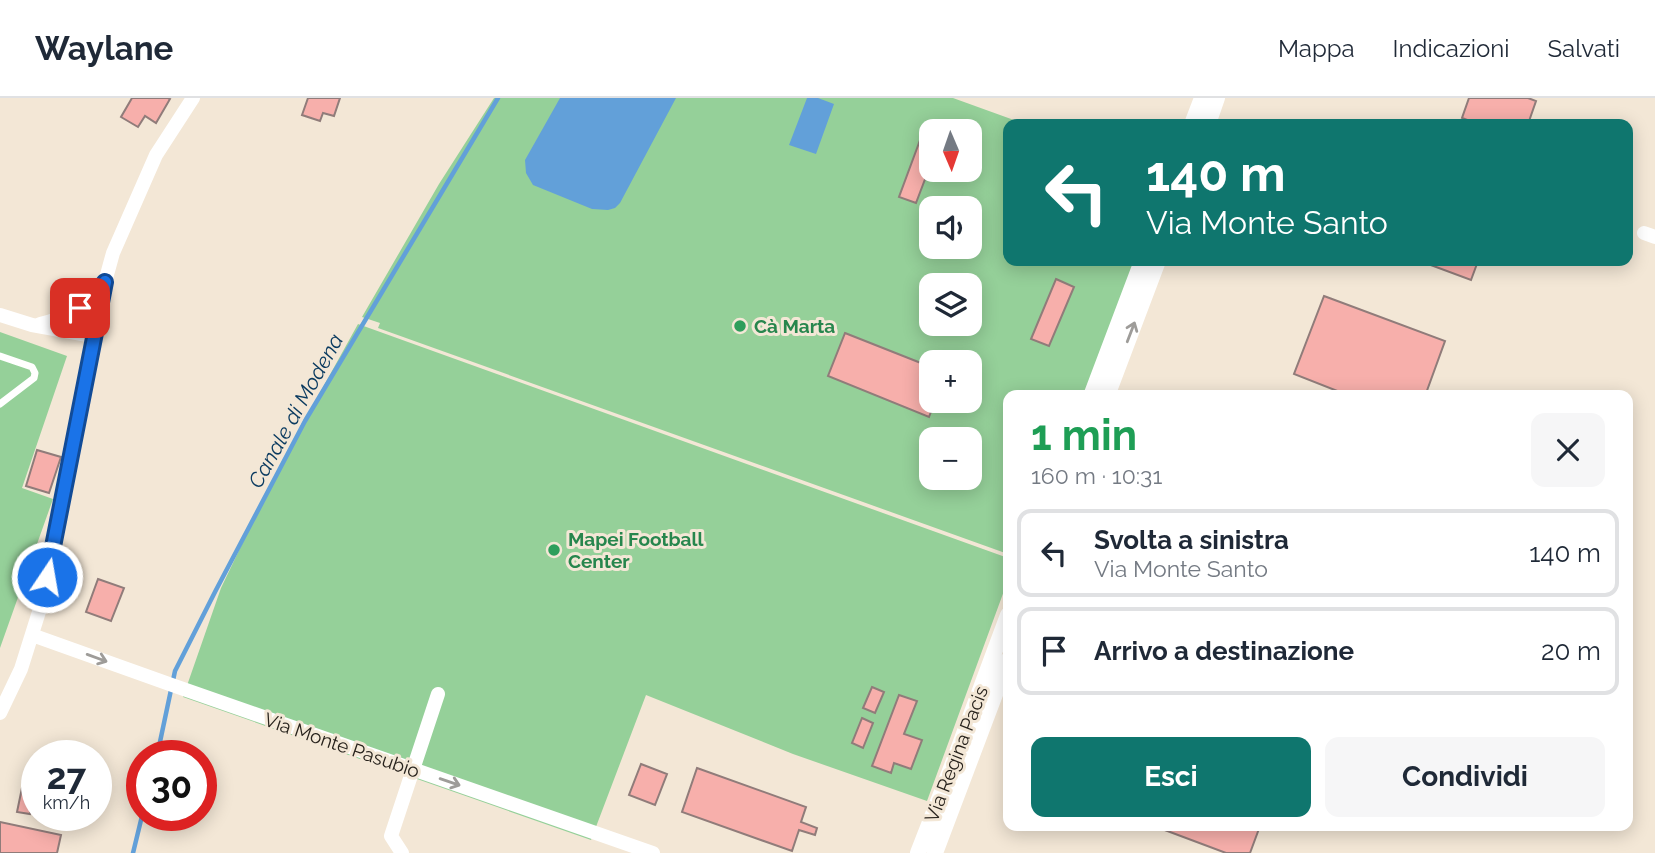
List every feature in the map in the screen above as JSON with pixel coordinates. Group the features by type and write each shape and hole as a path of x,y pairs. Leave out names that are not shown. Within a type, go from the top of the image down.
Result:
{"street":[{"path":"0,713 21,669 43,599 93,336 113,253 156,155 193,98"},
{"path":"1194,119 1202,98"},
{"path":"1210,119 1217,98"},
{"path":"1093,390 1140,266"},
{"path":"1109,390 1156,266"},
{"path":"32,325 70,314 93,298 105,282"},
{"path":"0,315 32,325 93,336"},
{"name":"Via Regina Pacis","path":"918,853 1003,628"},
{"name":"Via Monte Pasubio","path":"32,635 653,853"},
{"name":"Via Regina Pacis","path":"935,853 1003,673"},
{"path":"402,853 391,835 438,694"}],"lane":[{"path":"0,356 32,367 36,373 34,378 0,404"},
{"path":"0,394 9,397"}],"green space":[{"name":"Cà Marta","path":"494,98 953,98 1011,119 1003,119 1003,266 1142,266 1096,390 1003,390 1003,552 378,328 380,323 362,317 439,184"},
{"name":"Mapei Football Center","path":"358,324 1003,556 1003,594 927,801 793,754 646,695 591,840 183,697 221,588 281,463"},
{"path":"0,332 67,356 22,488 53,499 0,648"}],"water":[{"path":"560,98 676,98 615,208 592,209 533,185 526,173 525,160"},
{"path":"807,98 818,98 834,104 816,154 789,145"}],"building":[{"path":"132,98 170,99 156,123 145,116 138,127 121,117"},
{"path":"308,98 340,98 334,116 323,113 320,121 302,115"},
{"path":"1469,98 1528,98 1536,101 1530,119 1462,118"},
{"path":"919,143 919,182 924,182 916,203 899,197"},
{"path":"1433,266 1476,266 1471,280"},
{"path":"1056,279 1074,287 1049,346 1031,339"},
{"path":"1324,296 1445,341 1427,390 1335,390 1294,374"},
{"path":"845,333 919,362 919,413 828,376"},
{"path":"37,450 61,457 49,493 26,486"},
{"path":"98,579 124,588 111,621 86,612"},
{"path":"872,687 884,692 875,713 863,708"},
{"path":"899,695 917,701 904,734 922,740 911,769 894,763 891,773 872,766"},
{"path":"862,718 873,723 863,748 852,743"},
{"path":"641,764 667,774 655,805 629,795"},
{"path":"697,768 806,807 801,822 817,828 815,835 799,830 792,851 682,812"},
{"path":"21,793 21,813 17,812"},
{"path":"0,822 21,826 21,831 42,831 61,835 57,853 0,853"},
{"path":"1167,831 1258,831 1250,853 1226,853"}],"waterway":[{"name":"Canale di Modena","path":"160,740 175,671 216,590 305,421 498,98"},
{"name":"Canale di Modena","path":"133,853 138,831"}],"place":[{"name":"Cà Marta","path":"740,326"},
{"name":"Mapei Football Center","path":"554,550"}],"route":[{"path":"47,577 105,282 93,298 80,308"}]}
